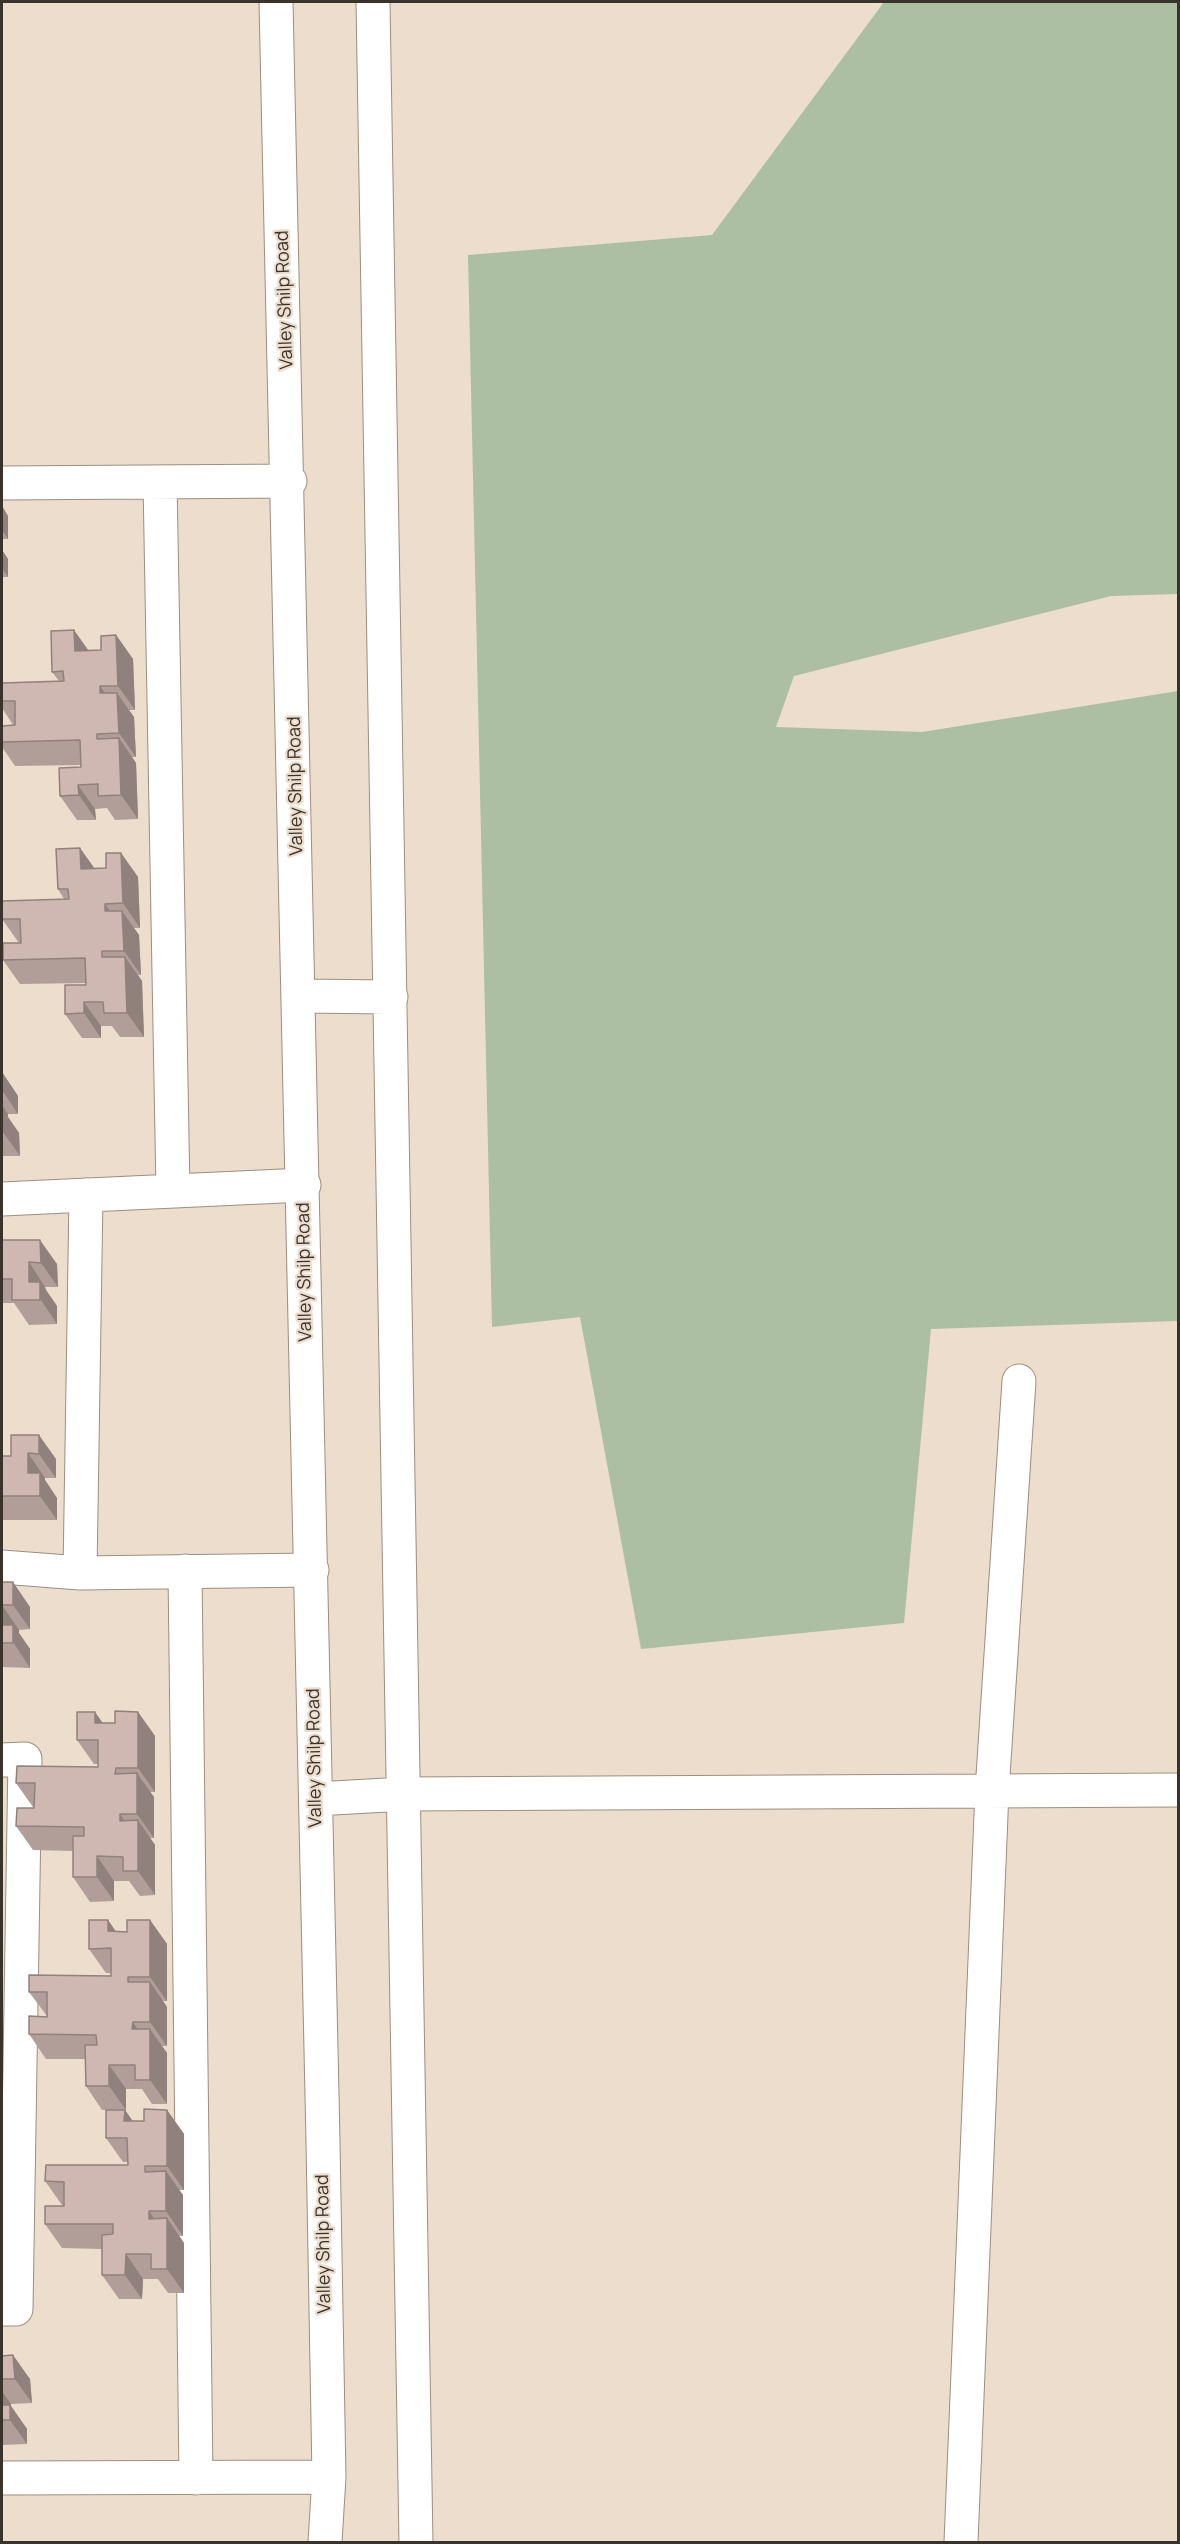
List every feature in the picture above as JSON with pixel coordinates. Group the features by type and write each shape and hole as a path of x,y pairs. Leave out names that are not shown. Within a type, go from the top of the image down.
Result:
{"street":[{"name":"Valley Shilp Road","path":"276,2 290,481 312,1570 329,2477 325,2542"},
{"path":"373,2 416,2542"},
{"path":"2,483 290,481"},
{"path":"160,482 173,1191"},
{"path":"300,996 391,997"},
{"path":"2,1199 304,1185"},
{"path":"80,1573 86,1195"},
{"path":"961,2542 992,1791 1019,1381"},
{"path":"2,1567 80,1573 312,1570"},
{"path":"185,1571 196,2478"},
{"path":"2,1760 25,1759 16,2309 2,2309"},
{"path":"316,1799 404,1794 1179,1790"},
{"path":"2,2478 329,2477"}],"shaded area":[{"path":"884,2 1178,2 1178,594 1111,596 794,676 776,727 922,732 1178,691 1178,1321 931,1329 904,1623 641,1649 580,1317 492,1327 468,255 712,235"}],"building":[{"path":"74,630 75,651 101,650 101,636 116,635 118,686 100,686 100,693 117,693 119,733 97,734 97,739 119,738 121,795 98,796 98,784 78,785 79,795 60,796 59,768 81,767 80,740 2,742 2,726 15,725 15,701 2,701 2,683 64,681 63,671 52,672 51,631"},
{"path":"80,848 81,869 106,868 106,853 121,853 123,903 105,904 105,911 122,911 124,951 102,951 102,957 125,957 127,1013 104,1013 103,1002 84,1002 84,1013 65,1014 65,985 86,985 85,958 3,960 3,943 21,943 20,919 2,919 2,901 69,899 68,889 58,889 56,849"},
{"path":"2,1240 40,1240 41,1263 29,1262 29,1282 40,1282 40,1300 12,1300 12,1279 2,1279"},
{"path":"11,1435 39,1435 39,1454 28,1453 28,1473 40,1473 40,1496 2,1496 2,1456 11,1456"},
{"path":"2,1582 13,1582 13,1605 2,1605"},
{"path":"2,1625 13,1625 13,1643 2,1643"},
{"path":"115,1711 138,1712 138,1768 116,1768 115,1774 137,1773 137,1814 120,1814 120,1821 138,1820 138,1871 123,1871 123,1857 97,1856 97,1877 73,1877 73,1836 84,1836 84,1827 16,1826 17,1808 34,1808 35,1783 16,1783 17,1766 98,1767 98,1740 77,1740 77,1712 95,1712 95,1723 115,1723"},
{"path":"89,1920 108,1920 108,1931 127,1932 127,1920 150,1920 150,1977 128,1977 128,1982 150,1982 150,2022 133,2022 132,2029 150,2029 150,2080 135,2080 135,2065 109,2065 109,2086 86,2086 85,2045 97,2045 96,2035 29,2034 29,2016 47,2017 47,1992 29,1992 29,1975 111,1976 111,1948 89,1949"},
{"path":"144,2109 167,2110 167,2166 145,2166 145,2172 166,2171 166,2211 149,2211 149,2219 167,2218 167,2269 151,2269 151,2254 126,2254 125,2275 102,2275 102,2235 113,2234 113,2224 45,2224 45,2206 64,2206 64,2182 45,2181 46,2165 128,2165 127,2138 106,2138 106,2110 125,2110 124,2121 144,2121"},
{"path":"13,2355 15,2379 2,2379 2,2356"},
{"path":"2,2405 10,2405 10,2420 2,2420"}]}
